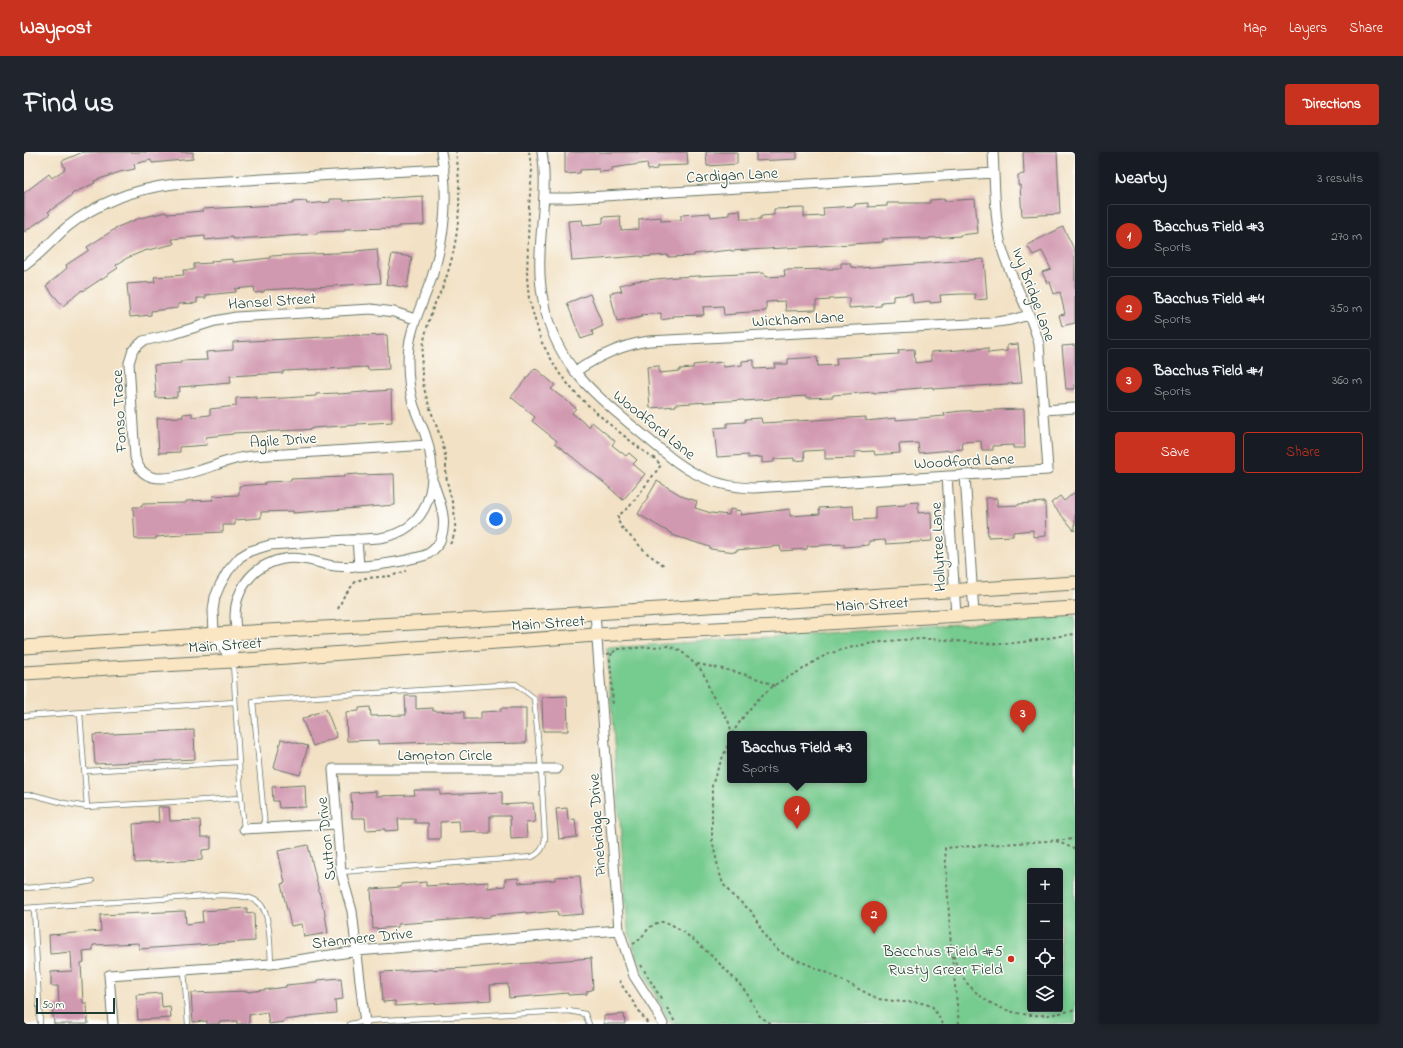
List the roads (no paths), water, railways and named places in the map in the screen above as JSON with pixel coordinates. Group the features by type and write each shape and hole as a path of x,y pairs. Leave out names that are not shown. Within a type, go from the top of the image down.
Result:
{"main road":[{"name":"Main Street","path":"24,647 236,632 595,613 1075,583"},
{"name":"Main Street","path":"24,673 232,661 596,635 1075,608"}],"street":[{"path":"232,661 236,632 235,610 238,596 249,578 264,566 282,559 294,558 333,565 359,566 384,564 420,557 431,552 437,545 443,533 442,512 432,477 428,445 413,403 409,378 409,348 415,319 433,275 440,247 445,203 444,169 441,152"},
{"name":"Woodford Lane","path":"542,152 544,198 540,268 543,300 549,324 555,338 563,355 575,372 600,399 675,462 692,473 711,481 737,487 754,488 1048,470"},
{"name":"Ivy Bridge Lane","path":"993,152 1000,242 1005,258 1029,314 1036,334 1040,354 1048,470"},
{"path":"24,266 68,227 86,214 112,200 149,188 174,184 444,169"},
{"name":"Cardigan Lane","path":"544,198 570,198 994,173"},
{"name":"Hansel Street","path":"135,347 146,340 174,334 215,320 236,317 366,309 387,311 415,319"},
{"name":"Wickham Lane","path":"575,372 597,358 614,350 649,341 990,323 1012,320 1029,314"},
{"name":"Fonso Trace","path":"135,347 129,363 135,456 138,465 144,472"},
{"path":"1044,410 1075,408"},
{"name":"Agile Drive","path":"144,472 152,477 165,477 198,471 238,458 252,456 428,445"},
{"name":"Hollytree Lane","path":"965,475 974,614"},
{"name":"Hollytree Lane","path":"947,476 956,615"},
{"path":"232,661 214,634 213,610 218,590 228,571 244,554 258,547 270,545 386,537 399,533 409,528 426,507 432,477"},
{"path":"356,539 359,566"},
{"name":"Pinebridge Drive","path":"595,613 619,930 634,976 663,1024"},
{"name":"Lampton Circle","path":"333,769 557,769"},
{"name":"Sutton Drive","path":"333,769 341,872 352,911 365,1023"},
{"path":"244,829 337,824"},
{"name":"Stanmere Drive","path":"113,1024 109,975 271,964 357,951 619,930"}],"lane":[{"path":"232,661 244,829"},
{"path":"265,828 253,701 516,684 534,698 541,769 545,839 543,848 539,854 532,857 341,872"},
{"path":"24,716 235,702"},
{"path":"80,713 87,807"},
{"path":"85,771 239,762"},
{"path":"24,795 34,795 87,807 241,798"},
{"path":"24,888 70,885 92,881"},
{"path":"24,908 238,896 258,902 265,910 267,917 271,964"},
{"path":"34,908 40,1024"},
{"path":"184,970 188,1024"},
{"path":"350,1024 569,1011 585,1014 589,1024"}],"place":[{"name":"Bacchus Field #1","path":"1023,733"},
{"name":"Bacchus Field #3","path":"797,829"},
{"name":"Bacchus Field #4","path":"874,934"},
{"name":"Bacchus Field #5 Rusty Greer Field","path":"1011,959"}]}
